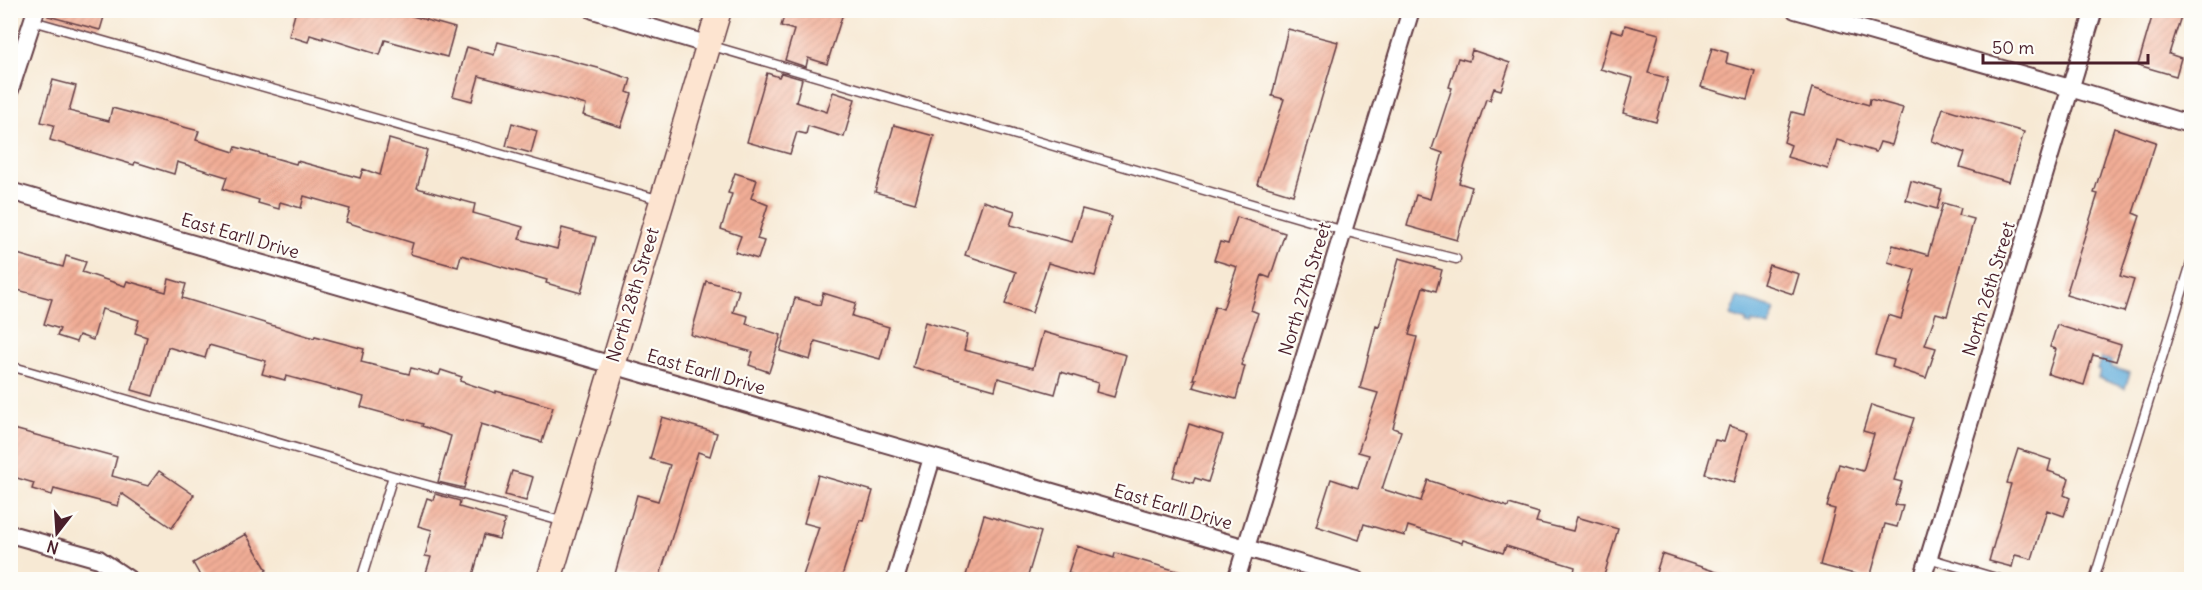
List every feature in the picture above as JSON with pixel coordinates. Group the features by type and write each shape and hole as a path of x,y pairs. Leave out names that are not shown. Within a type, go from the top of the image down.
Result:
{"street":[{"path":"593,10 709,45"},
{"name":"North 28th Street","path":"549,579 719,10"},
{"name":"North 27th Street","path":"1236,579 1411,10"},
{"path":"1795,10 2070,88 2192,126"},
{"name":"North 26th Street","path":"1922,579 2094,10"},
{"path":"10,90 17,50 34,16"},
{"name":"East Earll Drive","path":"10,191 1357,579"},
{"path":"895,579 932,458"},
{"path":"10,534 99,559 130,579"}],"lane":[{"path":"34,16 662,200"},
{"path":"709,45 1344,231 1456,259"},
{"path":"2094,579 2192,260"},
{"path":"10,366 393,476 565,522"},
{"path":"361,579 393,476"},
{"path":"1928,558 2003,579"}],"water":[{"path":"1737,297 1775,309 1769,327 1752,322 1751,325 1746,324 1747,321 1731,316"},
{"path":"2101,357 2112,361 2110,367 2130,373 2125,388 2098,378 2100,371 2097,370"}],"building":[{"path":"48,10 106,10 100,30 48,16"},
{"path":"296,10 391,10 455,28 447,57 385,40 380,55 323,37 323,39 310,35 308,42 289,36"},
{"path":"786,10 844,10 827,64 808,58 806,67 785,60 794,30 781,26"},
{"path":"2154,10 2183,10 2169,54 2181,58 2176,76 2138,65"},
{"path":"1625,25 1659,34 1648,73 1668,78 1656,122 1623,113 1633,78 1600,69 1611,30 1623,33"},
{"path":"1288,29 1338,42 1293,195 1257,184 1284,99 1272,96"},
{"path":"498,42 631,79 627,92 632,94 621,127 583,115 586,105 479,76 472,101 453,96 467,47 494,55"},
{"path":"1712,48 1728,53 1726,63 1755,71 1747,100 1701,87"},
{"path":"1472,50 1510,63 1501,90 1494,88 1490,100 1486,99 1459,183 1472,187 1457,240 1407,226 1416,195 1430,199 1443,153 1432,149 1452,88 1449,87 1458,58 1469,61"},
{"path":"767,73 779,77 781,73 802,79 796,102 827,112 833,92 855,99 844,137 808,126 806,134 797,132 790,154 747,142"},
{"path":"53,80 76,86 69,111 109,121 112,108 199,131 196,140 234,152 236,147 296,164 297,161 360,178 363,169 380,175 389,139 427,150 417,188 475,204 473,213 523,227 519,239 557,249 562,228 596,237 581,293 546,283 547,280 461,255 458,267 410,254 413,243 346,222 350,209 304,196 301,208 280,202 279,209 223,189 227,177 177,162 174,174 135,162 134,165 50,140 54,125 41,122"},
{"path":"1812,88 1869,105 1870,99 1903,108 1892,145 1880,142 1876,152 1837,140 1828,169 1787,157 1791,145 1784,142 1792,112 1804,115"},
{"path":"1943,108 2024,132 2009,182 1960,167 1965,153 1932,141"},
{"path":"512,123 537,131 531,153 506,146"},
{"path":"894,125 934,136 915,203 875,192"},
{"path":"2114,128 2156,142 2133,213 2140,216 2120,276 2134,280 2124,312 2066,295 2098,194 2094,193"},
{"path":"735,173 757,180 751,198 768,205 757,239 764,241 758,259 735,252 741,236 721,229 732,194 728,193"},
{"path":"1911,181 1942,190 1937,209 1906,200"},
{"path":"983,201 1015,211 1010,225 1072,242 1082,209 1112,217 1095,276 1048,263 1032,313 1005,304 1016,272 965,255"},
{"path":"1943,203 1961,208 1959,215 1974,219 1947,316 1936,313 1925,345 1936,348 1926,378 1892,367 1894,360 1875,355 1888,315 1901,319 1915,270 1888,262 1893,245 1928,255"},
{"path":"1237,217 1285,233 1270,278 1262,275 1251,310 1258,313 1241,365 1245,366 1236,399 1193,387 1196,379 1193,379 1215,306 1223,309 1237,267 1214,260 1220,242 1228,244"},
{"path":"10,252 63,267 66,256 86,262 82,272 125,286 127,281 166,292 169,279 186,284 182,298 314,338 315,336 364,349 361,362 409,374 411,368 439,375 441,370 462,377 460,381 496,393 496,391 553,407 542,442 481,424 464,488 438,482 451,436 422,426 423,424 361,407 364,397 286,376 285,380 262,374 266,361 209,345 205,358 168,347 153,396 132,390 147,337 135,333 139,320 102,309 93,340 79,335 76,342 57,336 60,329 44,324 52,299 10,288"},
{"path":"1399,258 1442,270 1436,291 1423,287 1409,335 1417,337 1393,428 1401,431 1382,489 1421,501 1428,480 1508,507 1509,504 1539,513 1536,522 1573,531 1577,517 1618,529 1603,579 1574,573 1575,567 1506,546 1503,553 1408,526 1405,536 1364,524 1359,540 1316,526 1331,479 1358,488 1369,455 1358,452 1378,393 1360,388 1376,326 1379,327"},
{"path":"1769,265 1799,274 1793,294 1763,284"},
{"path":"706,281 739,290 733,312 748,316 746,324 781,335 769,372 749,365 753,352 691,335"},
{"path":"823,293 856,303 852,316 889,327 880,359 815,341 810,360 780,351 795,298 820,305"},
{"path":"925,322 968,334 964,350 1033,368 1043,332 1126,355 1114,397 1096,392 1098,383 1061,372 1055,394 998,378 995,390 913,367"},
{"path":"2057,325 2121,345 2116,361 2093,355 2084,385 2048,374 2056,349 2050,347"},
{"path":"1871,405 1914,418 1894,480 1902,482 1895,505 1903,506 1897,527 1885,524 1870,578 1820,565 1835,509 1827,507 1839,464 1863,471 1874,434 1863,431"},
{"path":"662,417 717,433 710,456 698,452 659,579 635,579 615,574 637,495 658,501 670,465 650,459"},
{"path":"1189,424 1223,435 1208,482 1195,478 1193,483 1173,477"},
{"path":"1729,426 1748,432 1734,482 1705,474 1715,440 1724,442"},
{"path":"10,428 117,457 112,476 148,486 159,471 194,495 172,528 121,493 118,506 54,489 52,495 32,489 34,483 10,476"},
{"path":"2018,449 2051,460 2048,471 2069,478 2064,495 2070,498 2064,516 2047,510 2032,559 2015,555 2012,567 1989,561 2011,484 2007,483"},
{"path":"512,471 533,477 526,501 505,495"},
{"path":"818,475 873,491 864,521 860,520 841,579 802,579 819,527 804,523"},
{"path":"435,494 460,501 459,507 505,520 499,539 484,535 472,579 424,579 431,557 425,556 432,530 418,526 427,498 433,500"},
{"path":"984,515 1041,532 1027,579 965,579"},
{"path":"246,534 267,570 250,579 202,579 193,563"},
{"path":"1077,546 1114,558 1115,553 1191,575 1190,579 1086,579 1068,573"},
{"path":"1662,554 1729,576 1729,579 1654,579"}]}
